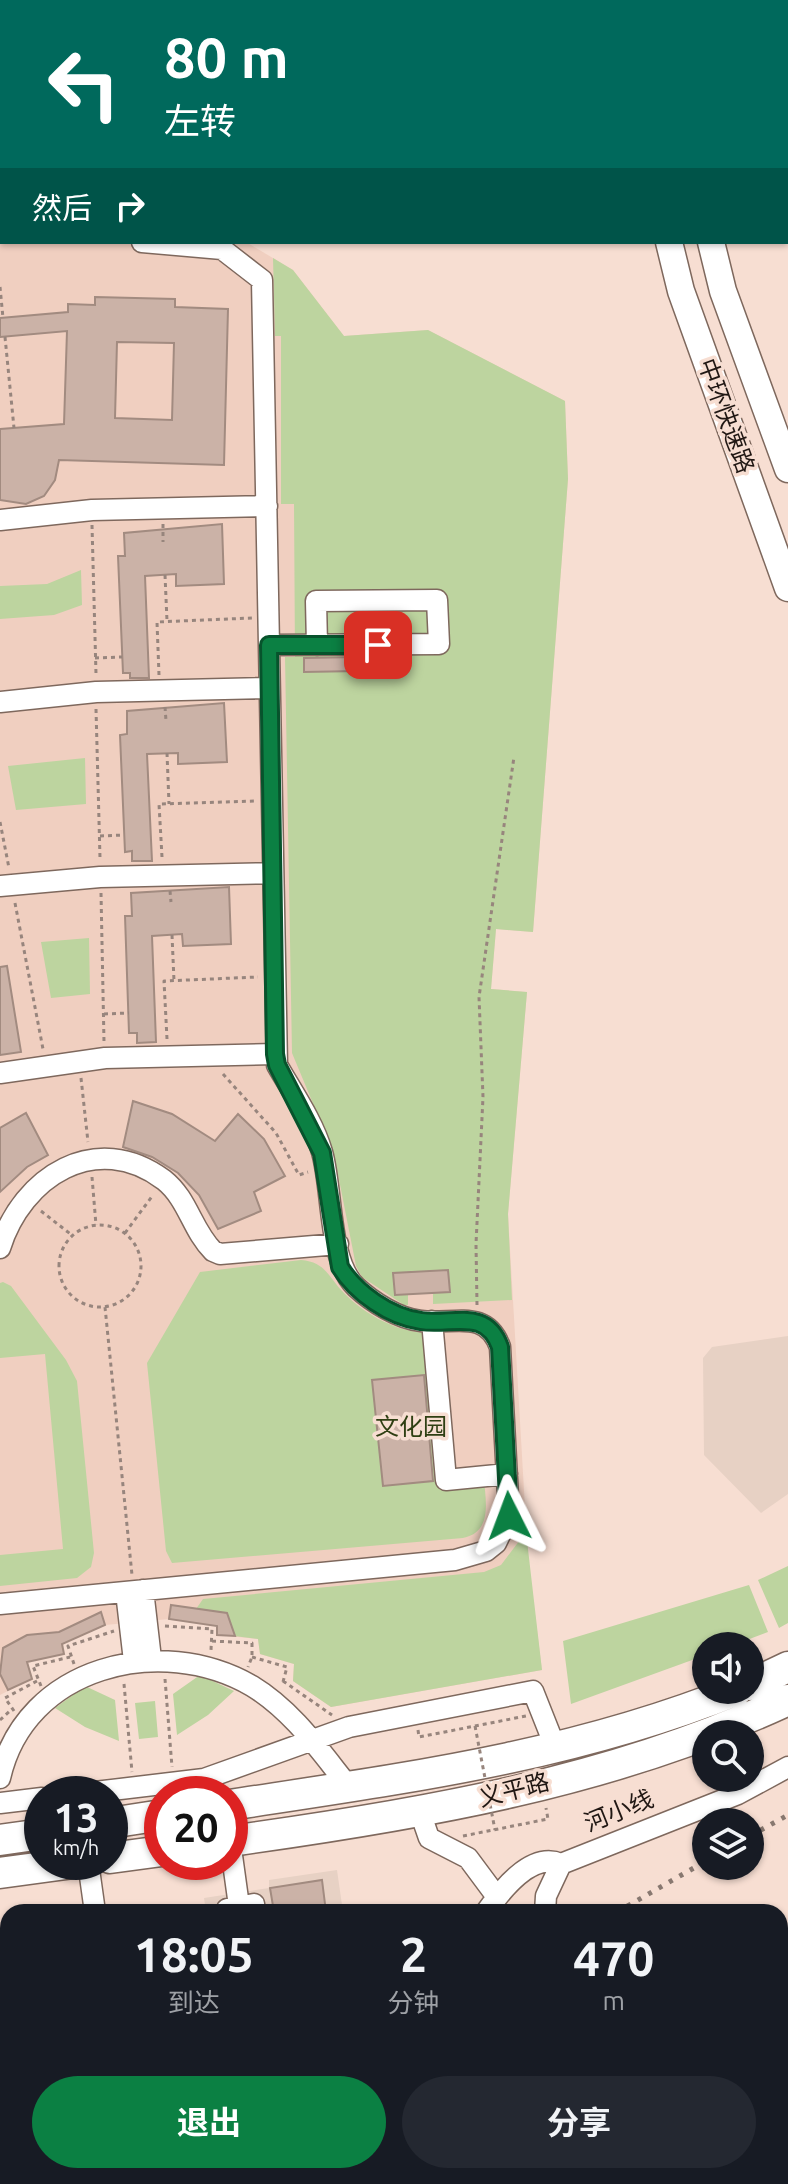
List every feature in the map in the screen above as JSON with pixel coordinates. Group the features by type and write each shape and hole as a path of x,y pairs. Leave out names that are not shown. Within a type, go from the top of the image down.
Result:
{"highway":[{"path":"764,1678 788,1667"},
{"name":"义平路","path":"248,1838 420,1812 519,1790 632,1759 754,1716 788,1700"},
{"name":"义平路","path":"248,1802 456,1771 556,1749 701,1704"},
{"path":"0,1840 24,1837"},
{"path":"0,1873 24,1870"}],"main road":[{"name":"中环快速路","path":"669,244 681,291 788,588"},
{"name":"中环快速路","path":"711,244 723,291 788,469"}],"street":[{"path":"0,1604 473,1556 496,1543 506,1526 507,1474 500,1347 492,1330 477,1321 409,1318 366,1295 340,1267 325,1166 314,1130 277,1065 262,280 222,249 165,244"},
{"path":"0,520 92,510 267,506"},
{"path":"269,645 317,645 439,644 437,600 316,601 317,645"},
{"path":"0,702 96,692 269,688"},
{"path":"6,885 100,877 273,873"},
{"path":"0,1073 46,1064 105,1058 275,1054"},
{"path":"0,1248 11,1218 24,1198 51,1174 90,1161 132,1164 164,1180 182,1200 213,1251 220,1254 338,1244"},
{"path":"432,1321 446,1480 507,1474"},
{"path":"134,1591 142,1660"},
{"path":"0,1778 18,1716 43,1690 94,1672 142,1660 206,1668 241,1681 270,1699 313,1741 349,1787"},
{"path":"213,1776 349,1727 533,1691 556,1749"},
{"name":"河小线","path":"492,1904 535,1865 549,1861 561,1864 738,1794 788,1767"},
{"path":"128,1788 144,1786"},
{"path":"0,1803 24,1800"},
{"path":"420,1812 429,1838 468,1858 491,1904"},
{"path":"546,1904 546,1896 561,1864"},
{"path":"91,1880 94,1904"},
{"path":"236,1880 239,1904"}],"path":[{"path":"0,287 3,318"},
{"path":"5,337 14,428"},
{"path":"92,510 105,1058"},
{"path":"165,575 167,621"},
{"path":"160,691 157,622 268,617"},
{"path":"95,658 122,657"},
{"path":"167,753 169,804"},
{"path":"477,1321 476,1244 483,1097 479,997 514,757"},
{"path":"162,875 159,804 271,800"},
{"path":"0,822 6,885 46,1064"},
{"path":"100,836 124,835"},
{"path":"172,935 174,981"},
{"path":"167,1056 164,981 274,977"},
{"path":"104,1014 129,1013"},
{"path":"203,1056 261,1113 287,1149 299,1175 325,1166"},
{"path":"80,1060 96,1225"},
{"path":"125,1233 164,1180"},
{"path":"24,1198 73,1236"},
{"path":"96,1225 125,1233 140,1257 140,1277 131,1294 105,1307 77,1301 63,1285 60,1256 73,1236 96,1225"},
{"path":"105,1307 134,1591"},
{"path":"212,1641 252,1643 252,1657 241,1681"},
{"path":"0,1720 18,1716 5,1698 43,1690 33,1666 70,1657"},
{"path":"252,1657 287,1667 283,1681 270,1699"},
{"path":"283,1681 349,1727"},
{"path":"166,1697 172,1776"},
{"path":"125,1701 133,1787"},
{"path":"431,1735 517,1718"},
{"path":"475,1726 495,1830"},
{"path":"452,1838 548,1819 546,1808"}],"shaded area":[{"path":"0,244 249,244 293,270 344,336 428,330 565,401 568,479 533,932 496,929 491,989 527,992 508,1214 528,1559 542,1670 331,1707 293,1681 294,1664 260,1654 258,1639 217,1635 217,1626 169,1619 105,1625 62,1644 48,1657 28,1662 31,1679 0,1695"},
{"path":"788,1336 788,1494 761,1513 704,1455 703,1358 712,1347"},
{"path":"337,1870 342,1904 205,1904 204,1898 269,1888 269,1880"}],"green space":[{"path":"273,258 293,270 344,336 428,330 565,401 568,479 533,932 496,929 491,989 527,992 508,1214 512,1300 433,1304 433,1293 450,1292 448,1270 394,1273 395,1295 408,1294 408,1305 404,1305 362,1277 356,1266 334,1154 292,1053 285,657 295,657 294,504 281,504 281,336 275,336"},
{"path":"81,570 82,605 54,615 0,619 0,586 47,584"},
{"path":"85,758 86,804 16,810 8,766"},
{"path":"89,938 90,994 51,998 41,942"},
{"path":"301,1260 321,1267 352,1301 372,1315 406,1330 429,1333 452,1482 484,1479 486,1507 483,1523 479,1530 463,1538 172,1563 166,1551 147,1363 200,1272"},
{"path":"0,1283 11,1286 66,1360 77,1381 94,1553 91,1567 77,1578 0,1586 0,1555 63,1549 45,1354 0,1358"},
{"path":"526,1532 542,1670 331,1707 293,1681 294,1664 260,1654 258,1639 234,1636 227,1613 196,1609 203,1599 484,1572 501,1565"},
{"path":"788,1566 788,1623 779,1628 758,1580"},
{"path":"749,1585 768,1632 692,1632 692,1660 571,1704 563,1641"},
{"path":"200,1675 234,1691 208,1715 177,1735 173,1694"},
{"path":"85,1686 115,1700 119,1741 85,1727 55,1708"},
{"path":"155,1701 158,1737 139,1739 135,1703"}],"building":[{"path":"95,297 175,299 175,307 228,309 224,465 59,460 55,480 44,496 26,504 0,500 0,429 64,424 67,331 0,337 0,318 68,312 68,304 95,305","holes":["117,342 174,343 172,420 115,418"]},
{"path":"222,524 224,584 176,586 176,574 145,576 149,678 130,678 130,673 123,673 118,556 125,556 124,533"},
{"path":"358,657 358,671 304,672 304,658"},
{"path":"224,703 227,762 178,764 178,753 147,754 152,861 132,861 132,851 125,852 120,735 127,734 127,711"},
{"path":"229,887 231,944 183,946 182,934 152,936 156,1042 137,1043 137,1033 129,1033 125,916 132,916 131,893"},
{"path":"7,966 21,1052 0,1055 0,967"},
{"path":"133,1101 172,1114 215,1141 238,1114 264,1139 285,1176 254,1192 261,1211 218,1229 199,1195 178,1173 152,1157 123,1147"},
{"path":"26,1113 48,1155 27,1167 0,1192 0,1128"},
{"path":"448,1270 450,1292 395,1295 393,1273"},
{"name":"文化园","path":"424,1375 433,1481 383,1486 372,1380"},
{"path":"171,1605 227,1613 235,1636 217,1635 217,1626 169,1619"},
{"path":"101,1612 105,1625 62,1644 64,1654 27,1662 32,1679 8,1690 0,1674 3,1648 27,1635 59,1632"},
{"path":"322,1880 325,1904 273,1904 270,1888"}],"railway":[{"path":"764,1828 788,1815"},
{"path":"631,1904 692,1869"}],"route":[{"path":"378,645 269,645 275,1054 277,1065 314,1130 322,1153 333,1203 340,1267 353,1285 383,1306 409,1318 427,1322 473,1320 487,1325 496,1335 500,1347 509,1516"}]}
